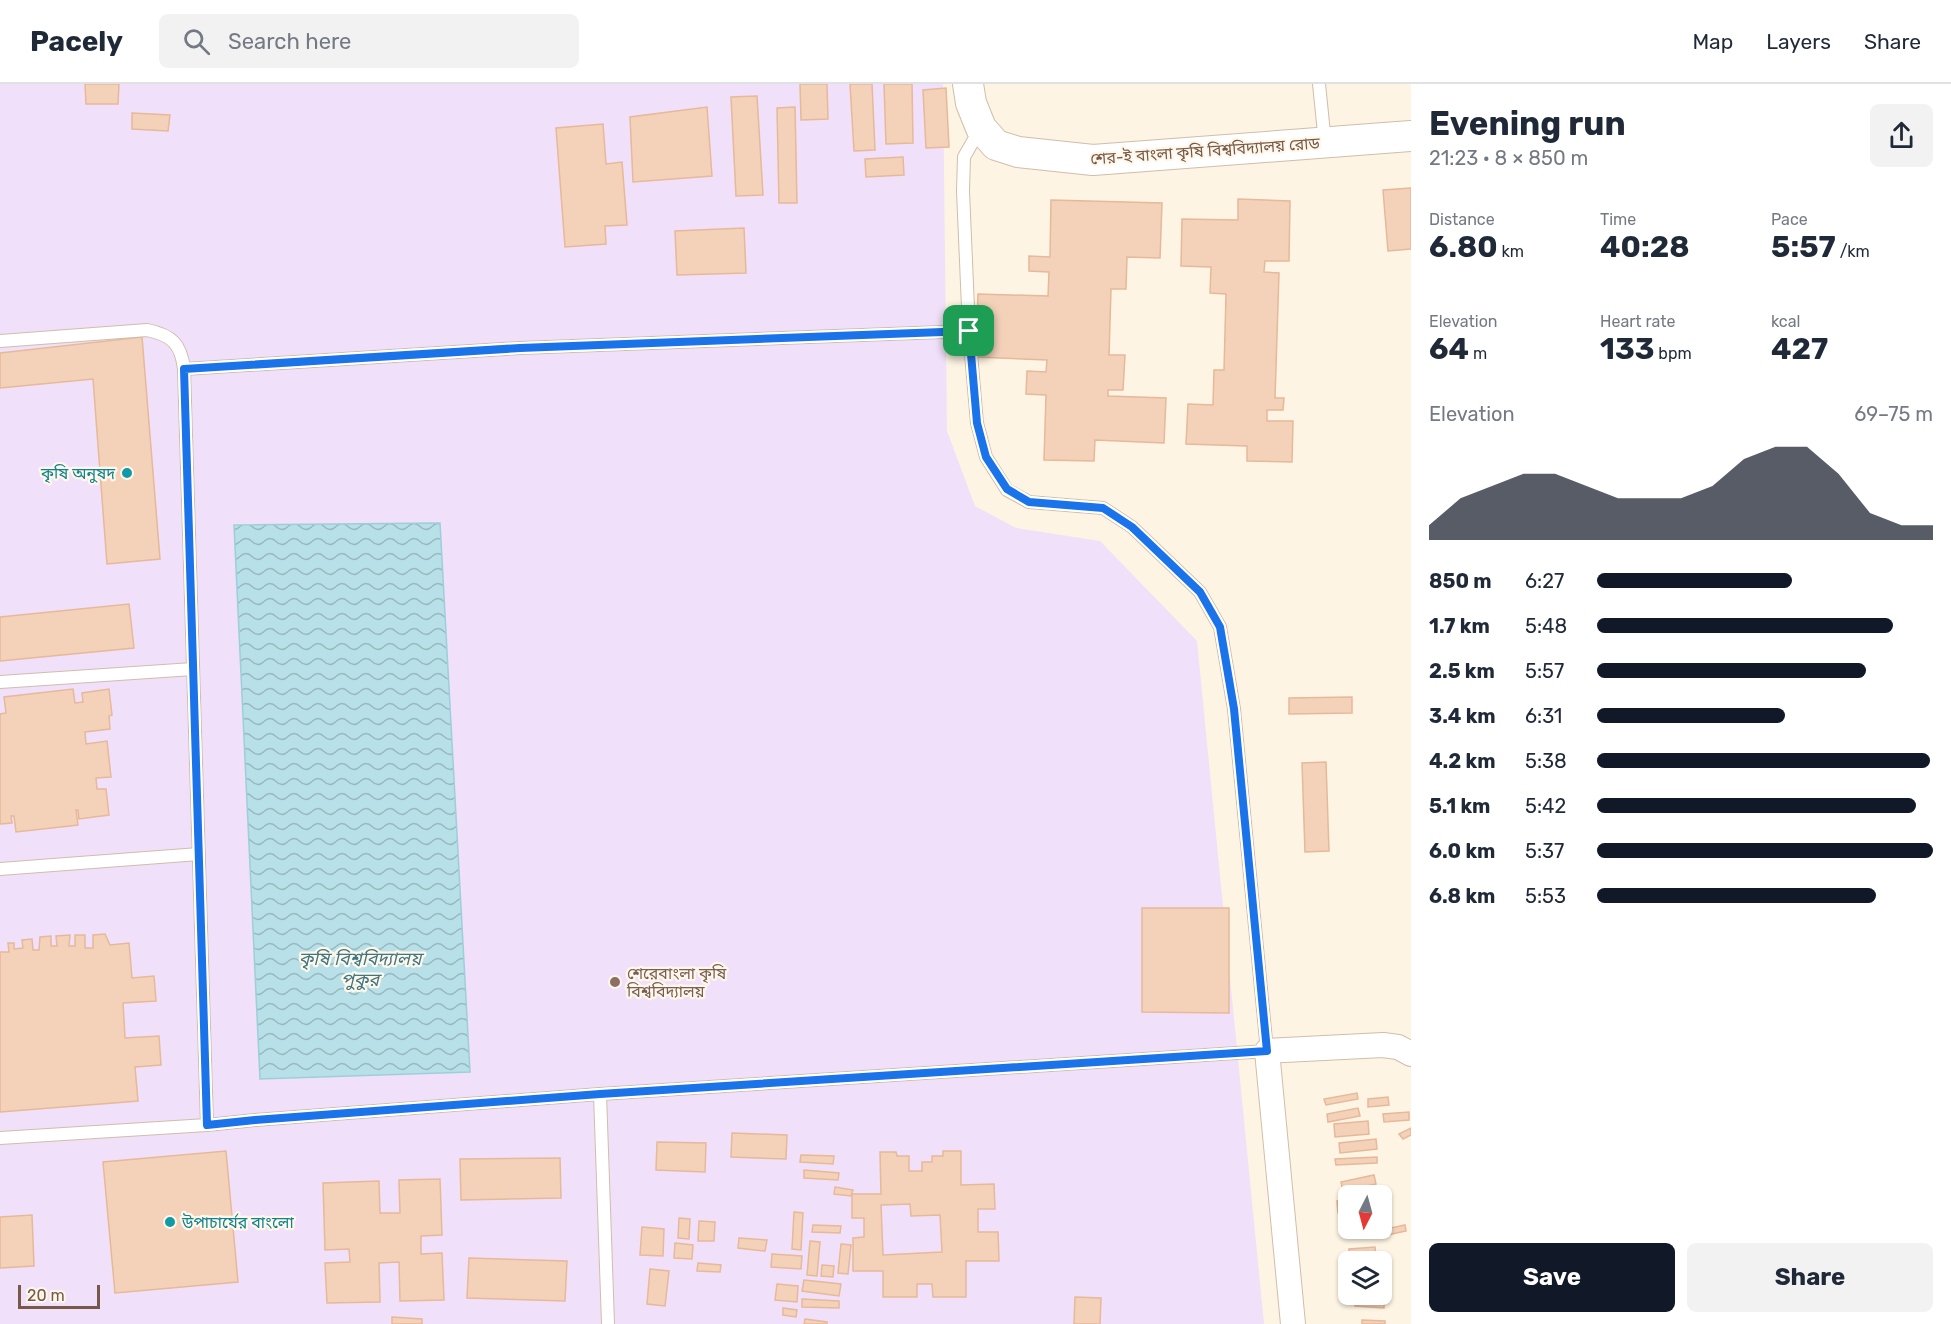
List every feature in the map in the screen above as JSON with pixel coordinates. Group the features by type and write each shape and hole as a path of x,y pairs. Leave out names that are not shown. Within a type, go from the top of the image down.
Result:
{"street":[{"name":"শের-ই বাংলা কৃষি বিশ্ববিদ্যালয় রোড","path":"968,84 971,103 981,128 996,145 1018,152 1093,160 1411,136"},
{"path":"1293,1324 1267,1051 1383,1045 1398,1047 1411,1053"}],"lane":[{"path":"1319,84 1325,143"},
{"path":"0,1138 207,1125 600,1094 1267,1051 1234,709 1220,627 1200,592 1132,527 1103,508 1029,502 1007,489 986,457 977,423 969,331 964,157 981,128"},
{"path":"0,341 147,330 160,332 176,343 182,355 207,1125"},
{"path":"184,369 532,348 969,331"},
{"path":"0,681 193,669"},
{"path":"0,869 199,854"},
{"path":"600,1094 608,1324"}],"shaded area":[{"name":"শেরেবাংলা কৃষি বিশ্ববিদ্যালয়","path":"0,84 943,84 947,431 975,506 1016,528 1100,541 1197,641 1264,1324 0,1324"}],"water":[{"name":"কৃষি বিশ্ববিদ্যালয় পুকুর","path":"440,523 470,1072 260,1079 234,525"}],"building":[{"path":"85,84 119,84 118,104 86,104"},
{"path":"800,84 827,84 828,119 801,120"},
{"path":"850,84 872,84 875,150 854,151"},
{"path":"884,84 912,84 913,143 886,144"},
{"path":"946,88 949,147 926,148 923,90"},
{"path":"757,96 763,195 736,196 731,97"},
{"path":"707,107 712,176 633,182 630,117"},
{"path":"795,107 797,203 779,203 777,108"},
{"path":"132,113 170,115 168,131 132,129"},
{"path":"603,124 606,164 622,162 627,225 605,226 606,244 565,247 556,128"},
{"path":"903,157 904,175 866,177 865,159"},
{"path":"1411,188 1411,249 1388,251 1383,190"},
{"path":"1238,199 1290,201 1289,261 1265,261 1264,272 1279,273 1275,398 1284,398 1283,410 1267,410 1267,421 1293,421 1292,462 1247,461 1247,446 1186,444 1188,404 1213,405 1214,370 1224,370 1226,294 1210,293 1211,267 1181,266 1182,219 1238,220"},
{"path":"1051,200 1162,203 1160,258 1127,257 1126,289 1111,289 1109,355 1125,355 1123,390 1108,390 1108,396 1166,398 1164,443 1095,440 1094,461 1044,460 1046,395 1026,394 1027,371 1046,372 1047,360 976,357 978,294 1048,296 1049,272 1029,271 1029,256 1050,257"},
{"path":"744,228 746,273 677,275 675,231"},
{"name":"কৃষি অনুষদ","path":"142,337 160,559 107,564 93,379 0,388 0,353"},
{"path":"129,604 134,648 0,661 0,617"},
{"path":"73,689 75,703 83,702 82,693 109,689 112,715 109,716 110,729 85,732 86,744 107,741 111,777 96,778 97,789 106,789 109,815 79,819 78,810 76,810 78,825 16,832 14,816 11,816 12,823 0,824 0,714 6,713 4,697"},
{"path":"1352,697 1352,713 1289,714 1289,698"},
{"path":"1326,762 1329,851 1305,852 1302,763"},
{"path":"1142,908 1229,908 1229,1013 1142,1012"},
{"path":"105,934 110,945 129,943 132,978 154,976 156,1001 123,1003 125,1038 159,1036 161,1065 135,1067 138,1101 0,1112 0,952 9,952 8,943 14,943 14,949 23,948 22,940 32,939 33,950 39,950 40,937 51,936 51,946 57,946 56,936 70,935 69,946 75,946 75,935 85,935 85,948 93,948 93,935"},
{"path":"1357,1093 1358,1099 1326,1105 1324,1099"},
{"path":"1388,1097 1389,1105 1368,1107 1368,1099"},
{"path":"1358,1108 1360,1116 1328,1122 1327,1114"},
{"path":"1409,1112 1409,1120 1384,1122 1383,1114"},
{"path":"1368,1121 1369,1134 1335,1137 1334,1124"},
{"path":"1411,1128 1411,1135 1403,1139 1399,1134"},
{"path":"732,1133 787,1135 786,1159 731,1157"},
{"path":"1376,1139 1377,1149 1340,1153 1339,1143"},
{"path":"657,1142 706,1143 705,1172 656,1170"},
{"name":"উপাচার্যের বাংলো","path":"226,1151 238,1282 115,1293 103,1162"},
{"path":"943,1151 961,1151 961,1185 994,1184 995,1209 978,1209 978,1232 998,1232 999,1261 966,1261 966,1297 933,1297 932,1284 917,1284 917,1297 883,1297 883,1271 853,1271 853,1238 864,1237 864,1218 852,1218 852,1194 881,1194 880,1152 896,1152 897,1156 909,1156 909,1171 922,1171 922,1162 932,1162 932,1156 943,1156","holes":["910,1204 911,1216 940,1215 942,1252 883,1255 881,1205"]},
{"path":"801,1155 834,1156 833,1164 800,1162"},
{"path":"1377,1157 1377,1163 1336,1165 1335,1159"},
{"path":"560,1158 561,1198 461,1200 460,1159"},
{"path":"804,1170 839,1173 838,1180 804,1178"},
{"path":"1374,1175 1376,1184 1342,1185 1341,1182"},
{"path":"440,1179 442,1235 421,1236 421,1254 442,1253 444,1300 400,1301 399,1262 379,1263 380,1302 327,1303 325,1263 350,1262 349,1249 325,1250 323,1183 379,1181 380,1213 400,1213 399,1180"},
{"path":"835,1187 853,1190 851,1196 834,1194"},
{"path":"794,1212 803,1213 801,1250 792,1249"},
{"path":"32,1215 34,1266 0,1268 0,1217"},
{"path":"679,1218 690,1219 689,1239 678,1238"},
{"path":"699,1221 715,1222 714,1241 698,1241"},
{"path":"813,1225 841,1226 840,1233 812,1232"},
{"path":"1405,1225 1406,1231 1392,1234 1392,1228"},
{"path":"642,1227 664,1229 663,1256 640,1255"},
{"path":"739,1238 767,1240 765,1251 738,1248"},
{"path":"810,1241 820,1242 817,1276 807,1275"},
{"path":"675,1243 693,1245 692,1259 674,1258"},
{"path":"841,1244 851,1245 848,1274 838,1273"},
{"path":"1375,1247 1375,1251 1349,1251 1349,1249"},
{"path":"772,1254 802,1256 801,1269 771,1267"},
{"path":"469,1258 567,1261 565,1301 467,1298"},
{"path":"698,1263 721,1265 720,1272 697,1271"},
{"path":"822,1265 834,1266 833,1277 821,1276"},
{"path":"650,1269 669,1271 665,1306 647,1304"},
{"path":"804,1280 841,1284 839,1296 802,1291"},
{"path":"777,1284 798,1286 797,1302 775,1300"},
{"path":"1075,1297 1101,1298 1100,1324 1074,1324"},
{"path":"802,1299 839,1301 839,1308 802,1307"},
{"path":"1384,1305 1384,1308 1355,1306"},
{"path":"783,1308 797,1310 796,1317 783,1315"},
{"path":"392,1317 422,1319 422,1324 392,1324"},
{"path":"805,1319 827,1322 827,1324 804,1324"},
{"path":"1362,1320 1385,1321 1385,1324 1362,1324"}],"place":[{"name":"কৃষি অনুষদ","path":"127,473"},
{"name":"শেরেবাংলা কৃষি বিশ্ববিদ্যালয়","path":"615,982"},
{"name":"উপাচার্যের বাংলো","path":"170,1222"}],"route":[{"path":"969,331 977,423 986,457 1007,489 1029,502 1103,508 1132,527 1200,592 1220,627 1234,709 1267,1051 600,1094 207,1125 184,369 520,348 969,331"}]}
